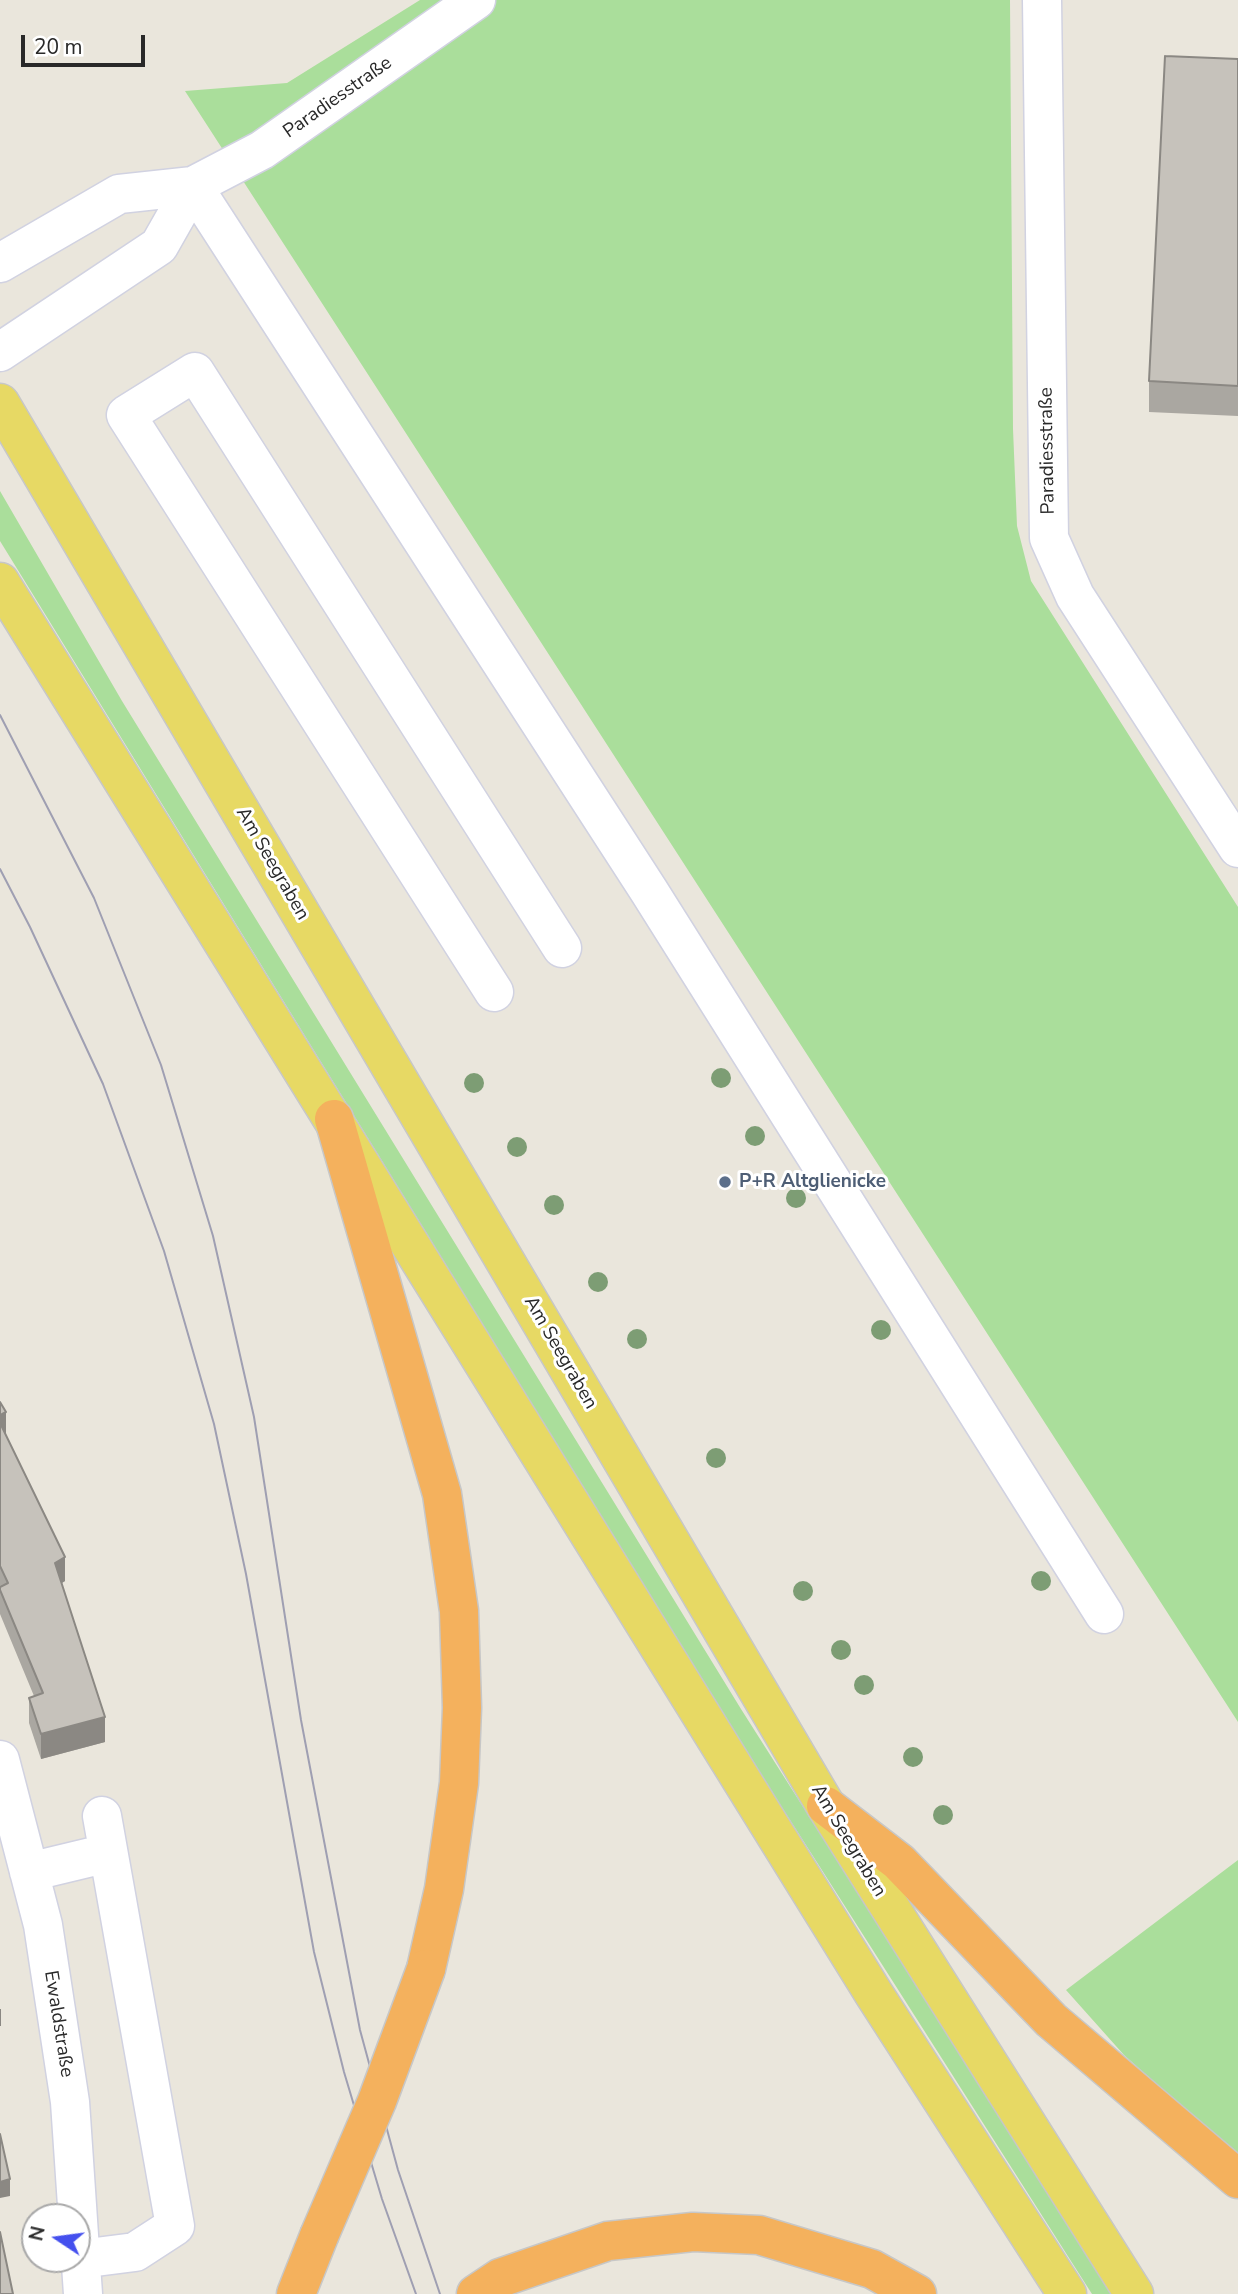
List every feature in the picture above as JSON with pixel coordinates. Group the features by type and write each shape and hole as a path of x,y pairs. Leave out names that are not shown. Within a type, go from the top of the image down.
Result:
{"highway":[{"path":"296,2294 377,2101 426,1969 444,1889 459,1783 462,1708 459,1611 442,1494 334,1119"},
{"path":"827,1806 898,1862 1051,2020 1238,2179"},
{"path":"488,2286 608,2241 693,2232 759,2235 872,2269 917,2294"}],"main road":[{"name":"Am Seegraben","path":"0,403 827,1806 1134,2294"},
{"path":"0,582 874,1994 1066,2294"}],"street":[{"name":"Paradiesstraße","path":"0,263 119,194 194,186 262,150 476,0"},
{"name":"Paradiesstraße","path":"1042,0 1049,538 1075,596 1238,848"},
{"path":"0,352 159,246 194,186 656,903 1104,1615"},
{"path":"494,992 126,415 195,372 562,948"},
{"name":"Ewaldstraße","path":"0,1760 43,1925 71,2102 81,2276"},
{"path":"81,2276 135,2252 175,2226 102,1816"},
{"path":"29,1872 108,1853"}],"green space":[{"path":"420,0 1010,0 1013,429 1017,526 1031,581 1238,907 1238,1722 185,91 287,83"},
{"path":"0,491 122,701 741,1709 1112,2294 1092,2294 732,1729 0,541"},
{"path":"1238,1860 1238,2156 1124,2055 1066,1990"}],"building":[{"path":"1165,56 1238,59 1238,386 1149,381"},
{"path":"0,1402 6,1412 0,1415"},
{"path":"0,1423 65,1557 55,1563 105,1717 41,1734 29,1698 43,1693 0,1590 0,1587 8,1583 0,1566"},
{"path":"0,2134 10,2179 0,2182"},
{"path":"0,2232 13,2294 0,2294"}],"tram line":[{"path":"0,715 94,898 161,1065 213,1236 254,1417 301,1720 360,2030 398,2170 440,2294"},
{"path":"0,869 103,1084 164,1251 214,1424 246,1574 314,1952 344,2072 382,2199 416,2294"}],"place":[{"name":"P+R Altglienicke","path":"725,1182"}]}
